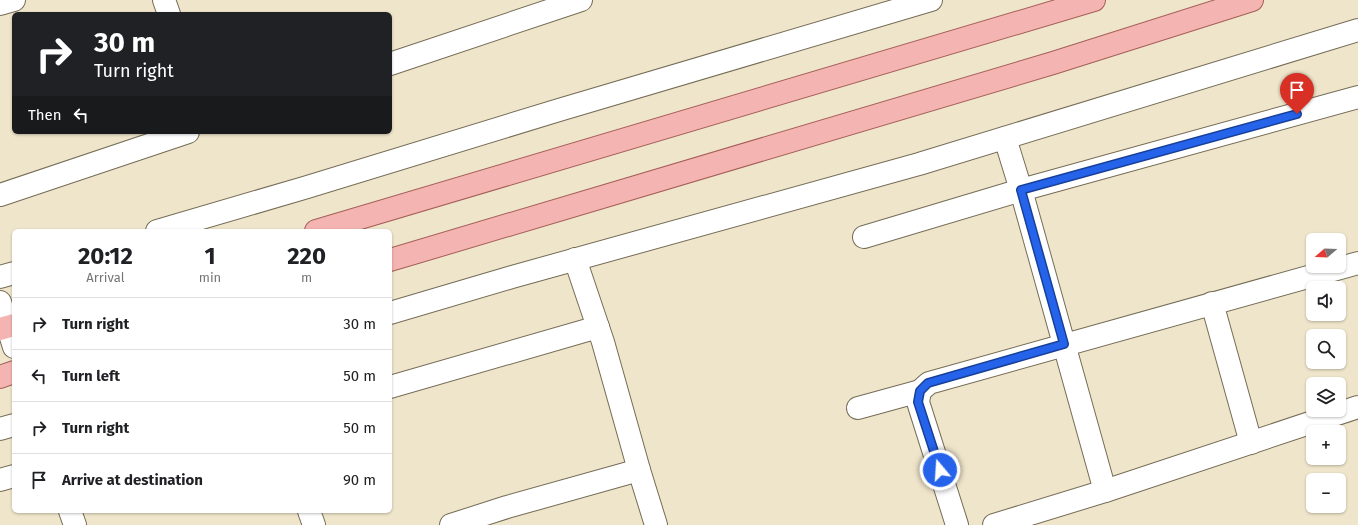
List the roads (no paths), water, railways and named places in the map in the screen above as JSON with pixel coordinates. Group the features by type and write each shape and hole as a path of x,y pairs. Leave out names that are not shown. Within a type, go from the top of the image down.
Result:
{"main road":[{"path":"323,229 1094,0"},
{"path":"392,259 1053,63 1252,0"},
{"path":"0,377 12,373"}],"street":[{"path":"0,4 14,0"},
{"path":"164,0 167,12"},
{"path":"392,63 581,0"},
{"path":"164,229 931,0"},
{"path":"392,312 576,259 919,164 1358,30"},
{"path":"864,236 1021,190 1358,97"},
{"path":"0,195 182,134"},
{"path":"1005,138 1021,190 1104,491"},
{"path":"576,259 598,327 638,470 656,525"},
{"path":"858,408 920,391 928,383 1358,263"},
{"path":"0,277 12,274"},
{"path":"0,302 9,332"},
{"path":"1212,303 1250,443"},
{"path":"392,387 598,327"},
{"path":"920,391 918,402 957,525"},
{"path":"994,525 1104,491 1358,407"},
{"path":"0,429 12,426"},
{"path":"451,525 510,516 638,470"},
{"path":"0,480 12,477"},
{"path":"71,513 75,525"},
{"path":"310,513 314,525"}]}
